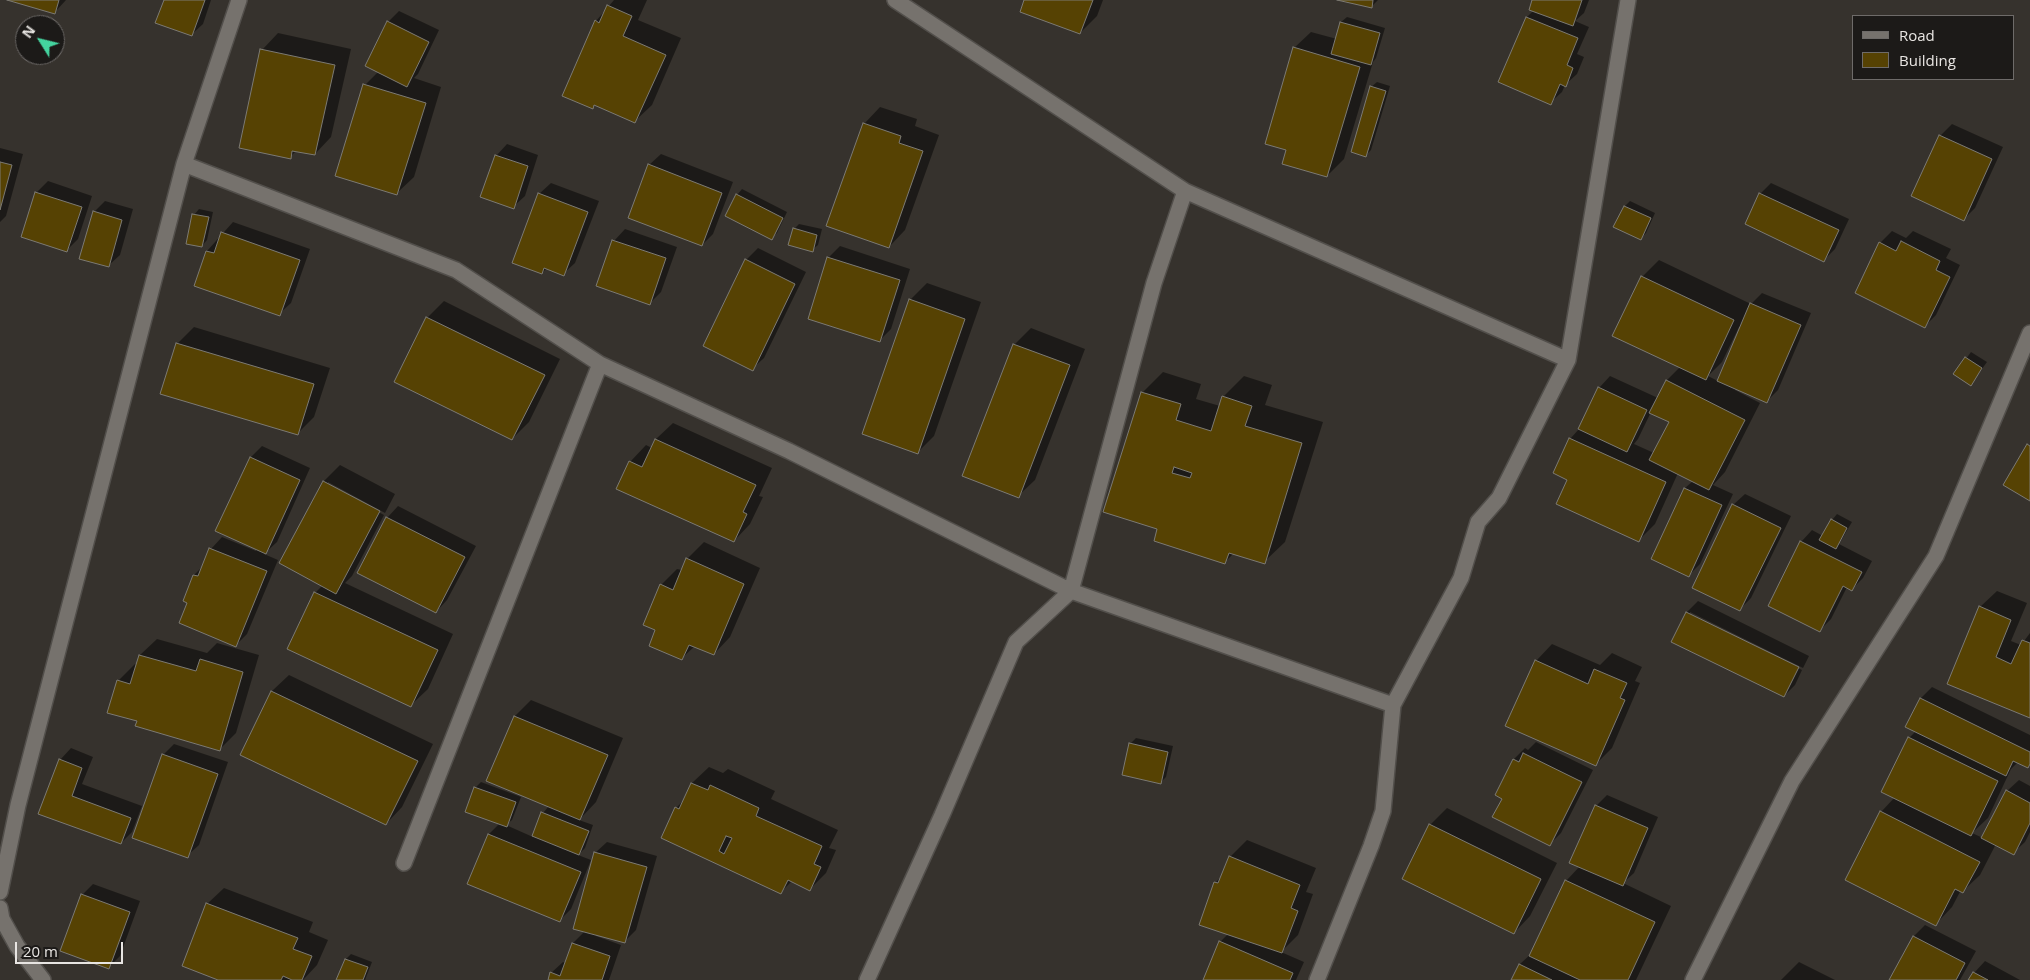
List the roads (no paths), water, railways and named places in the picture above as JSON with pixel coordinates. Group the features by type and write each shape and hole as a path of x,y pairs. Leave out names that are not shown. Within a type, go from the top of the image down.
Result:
{"street":[{"path":"0,892 20,795 184,164 240,0"},
{"path":"895,0 1185,191 1568,360"},
{"path":"1316,980 1371,846 1383,811 1393,705 1461,578 1478,522 1500,498 1568,360 1628,0"},
{"path":"184,164 456,270 600,364 789,451 1071,591 1393,705"},
{"path":"867,980 942,815 1016,642 1071,591 1154,283 1185,191"},
{"path":"1694,980 1792,781 1936,556 2030,333"},
{"path":"404,863 600,364"},
{"path":"0,908 2,919 17,946 43,980"}]}
